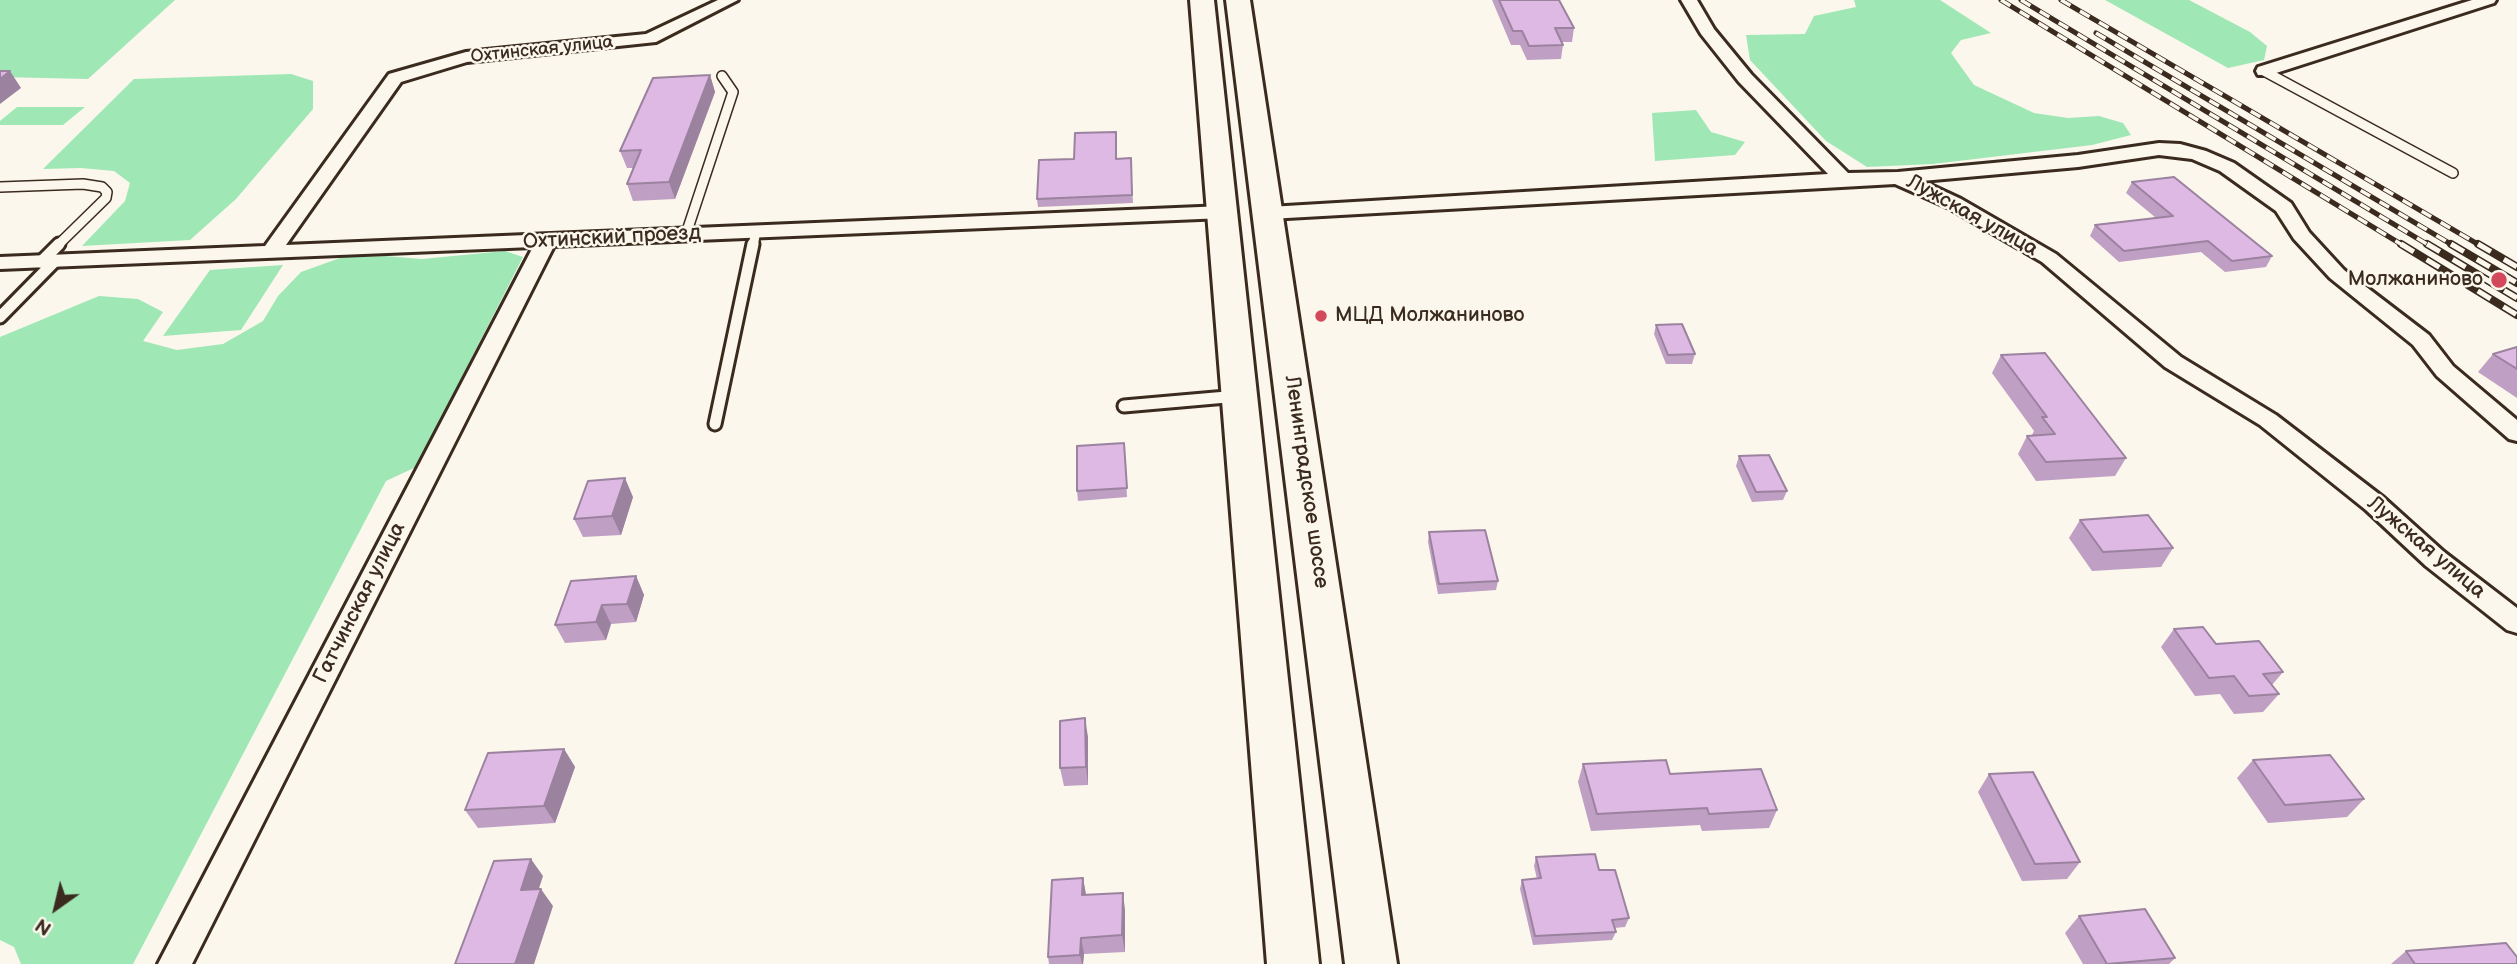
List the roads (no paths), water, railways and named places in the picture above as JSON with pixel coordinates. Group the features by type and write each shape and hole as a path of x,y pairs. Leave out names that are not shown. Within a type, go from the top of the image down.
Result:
{"highway":[{"path":"1202,0 1293,964"},
{"name":"Ленинградское шоссе","path":"1238,0 1371,964"}],"street":[{"name":"Охтинская улица","path":"270,253 395,78 466,57 650,39 730,0"},
{"path":"1689,0 1707,31 1745,78 1843,178"},
{"path":"2264,71 2488,0"},
{"name":"Лужская улица","path":"1898,178 2078,161 2159,149 2199,155 2227,167 2284,207 2301,235 2337,274 2421,340 2445,372 2517,433"},
{"path":"1269,213 1454,204 1843,178 1898,178"},
{"name":"Лужская улица","path":"1898,178 1954,204 2049,258 2173,362 2268,420 2375,504 2435,559 2517,623"},
{"name":"Охтинский проезд","path":"0,263 1224,212"},
{"name":"Гатчинская улица","path":"175,964 546,242"}],"lane":[{"path":"2264,71 2454,173"},
{"path":"686,234 733,92 722,76"},
{"path":"0,187 94,184 107,192 106,198 0,317"},
{"path":"715,424 756,231"},
{"path":"1124,406 1238,396"}],"railway":[{"path":"2001,0 2404,246"},
{"path":"2021,0 2430,246"},
{"path":"2061,0 2481,246"},
{"path":"2096,33 2454,246"},
{"path":"2401,244 2517,315"},
{"path":"2427,244 2517,298"},
{"path":"2451,244 2517,283"},
{"path":"2478,244 2517,267"}],"place":[{"name":"Молжаниново","path":"2499,280"},
{"name":"МЦД Молжаниново","path":"1321,316"}]}
